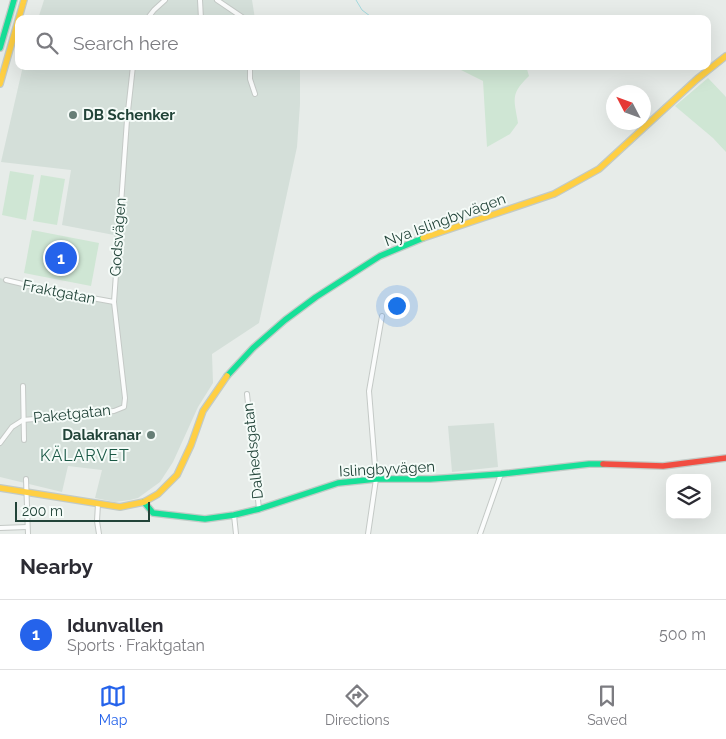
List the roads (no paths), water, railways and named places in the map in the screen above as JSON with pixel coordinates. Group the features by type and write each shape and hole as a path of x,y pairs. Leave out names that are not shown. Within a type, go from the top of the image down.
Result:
{"main road":[{"path":"0,48 14,0"},
{"path":"20,15 24,0"},
{"path":"0,84 15,32"},
{"name":"Nya Islingbyvägen","path":"711,67 726,56"},
{"name":"Nya Islingbyvägen","path":"144,502 158,494 177,475 191,445 203,411 226,377 253,348 285,320 316,297 380,256 437,233 554,194 599,168 708,70"},
{"name":"Islingbyvägen","path":"144,502 153,513 205,519 259,509 338,483 376,479 430,479 501,474 590,464 663,466 726,458"},
{"path":"0,488 120,507 144,502"}],"street":[{"path":"150,15 165,0"},
{"path":"200,0 201,15"},
{"path":"217,0 238,15"},
{"name":"Godsvägen","path":"124,407 125,398 114,302 127,120 133,70"},
{"path":"250,70 250,79 255,94"},
{"name":"Fraktgatan","path":"6,280 66,294 114,302"},
{"path":"368,534 376,479 369,391 382,316"},
{"path":"23,386 24,440"},
{"name":"Dalhedsgatan","path":"248,394 259,509"},
{"name":"Paketgatan","path":"0,444 12,427 23,420 78,416 114,411 124,407"},
{"path":"480,534 501,474"},
{"path":"26,478 28,534"},
{"path":"98,504 97,521 99,534"},
{"path":"234,514 236,534"},
{"path":"0,528 27,527"}],"waterway":[{"path":"356,0 362,10 369,15"}],"place":[{"name":"DB Schenker","path":"73,115"},
{"name":"Idunvallen","path":"61,258"},
{"name":"Dalakranar","path":"151,435"}],"district":[{"name":"KÄLARVET","path":"85,455"}]}
